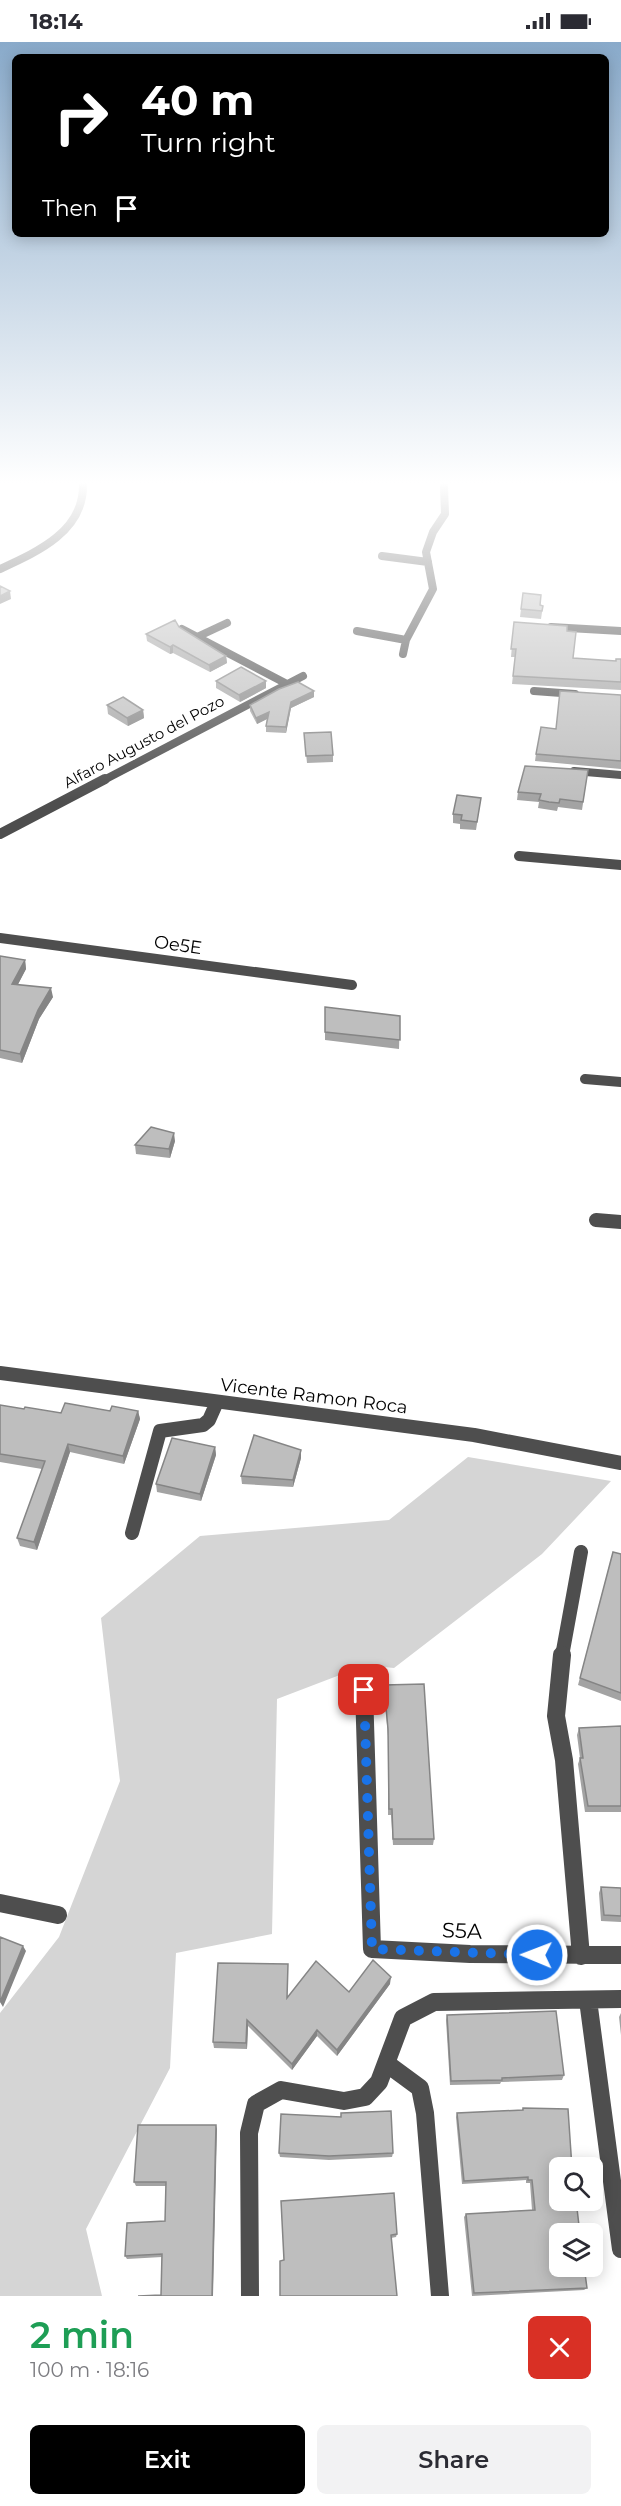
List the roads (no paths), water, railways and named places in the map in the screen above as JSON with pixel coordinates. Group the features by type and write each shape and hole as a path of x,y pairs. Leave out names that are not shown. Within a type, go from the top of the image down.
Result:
{"street":[{"path":"403,654 405,640 432,591"},
{"path":"197,637 227,623"},
{"path":"542,626 621,632"},
{"path":"182,629 287,684"},
{"path":"357,631 405,640"},
{"name":"Alfaro Augusto del Pozo","path":"0,834 303,676"},
{"path":"534,691 588,694"},
{"path":"563,770 621,775"},
{"path":"519,856 621,865"},
{"name":"Oe5E","path":"0,938 352,985"},
{"path":"585,1079 621,1082"},
{"path":"596,1220 621,1222"},
{"name":"Vicente Ramon Roca","path":"0,1373 474,1435 621,1463"},
{"path":"132,1533 155,1442 160,1431 203,1425 209,1420 217,1402"},
{"path":"581,1552 559,1672 556,1716 564,1760 581,1956"},
{"name":"S5A","path":"364,1690 372,1949 581,1956 621,1955"},
{"path":"0,1903 58,1915"},
{"path":"250,2296 249,2133 256,2104 281,2090 344,2101 365,2097 379,2082 403,2018 434,2002 621,1999"},
{"path":"588,2000 621,2249"},
{"path":"386,2063 420,2088 426,2124 440,2296"}]}
